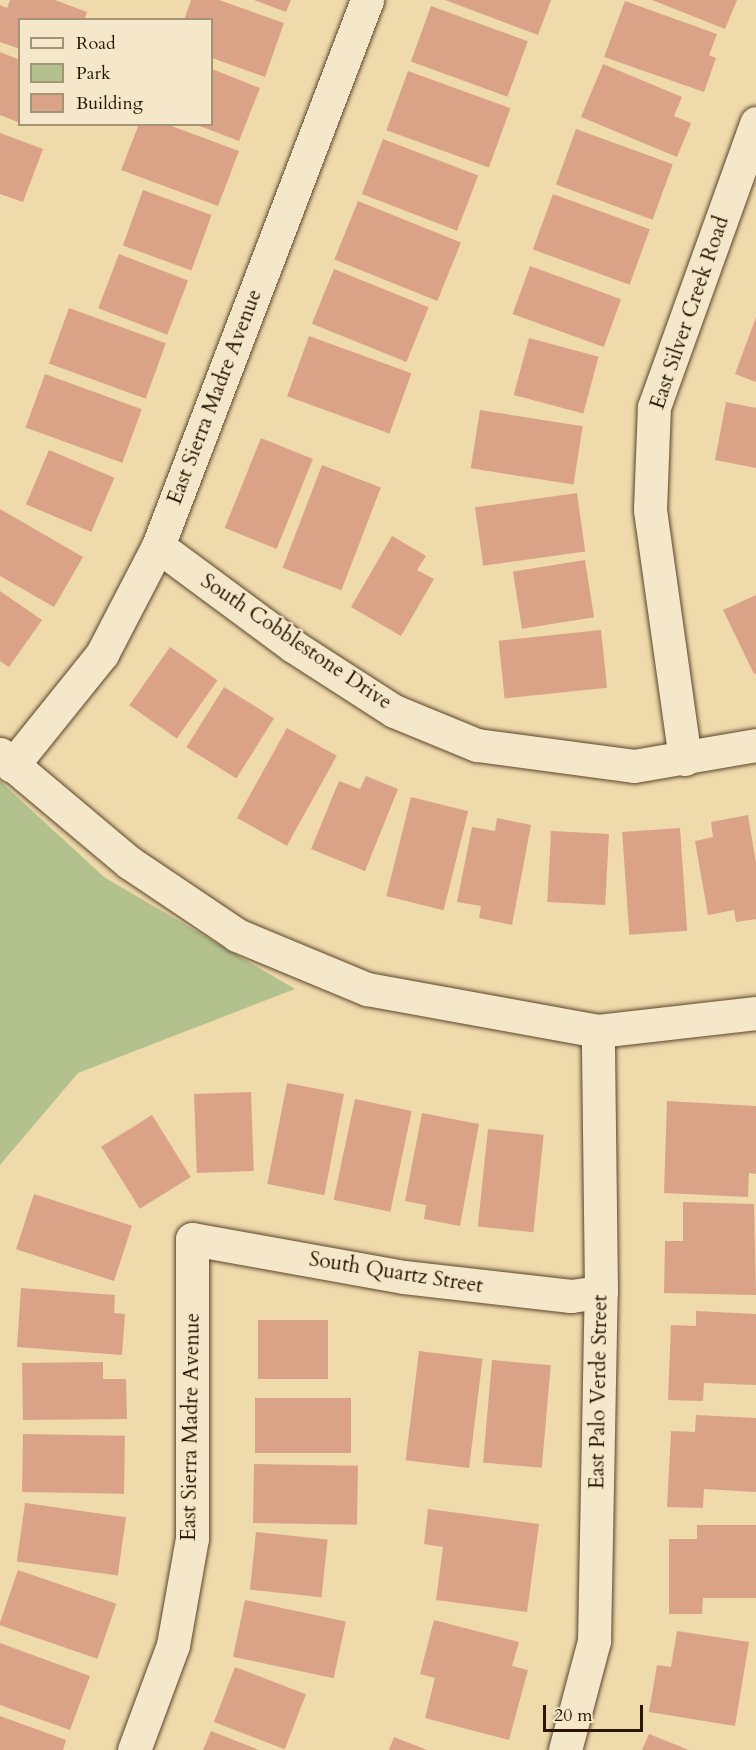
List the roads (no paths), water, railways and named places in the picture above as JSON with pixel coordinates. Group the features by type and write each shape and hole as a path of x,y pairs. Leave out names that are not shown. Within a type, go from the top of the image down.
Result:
{"street":[{"name":"East Sierra Madre Avenue","path":"6,760 102,654 158,546 367,0"},
{"name":"East Silver Creek Road","path":"685,759 650,508 654,407 756,123"},
{"name":"South Cobblestone Drive","path":"158,546 293,646 394,711 477,745 634,766 756,745"},
{"path":"6,760 130,863 237,935 367,989 598,1031 756,1013"},
{"name":"East Palo Verde Street","path":"565,1750 594,1641 601,1292 598,1031"},
{"name":"East Sierra Madre Avenue","path":"134,1750 173,1646 192,1538 192,1239"},
{"name":"South Quartz Street","path":"192,1239 404,1277 571,1296 601,1292"}]}
